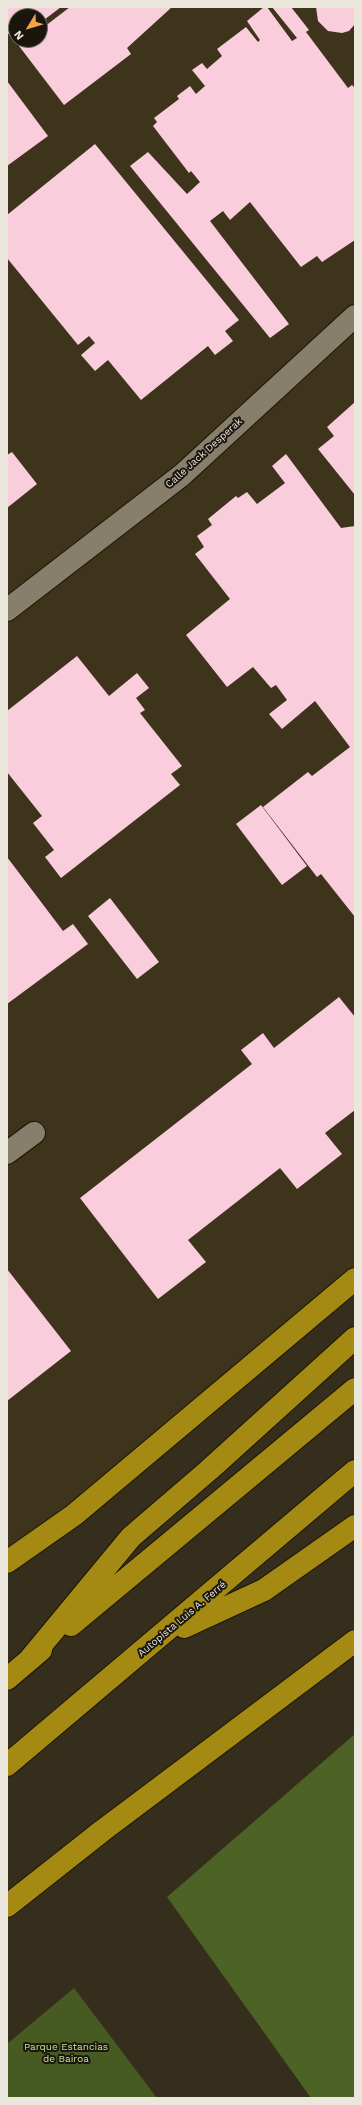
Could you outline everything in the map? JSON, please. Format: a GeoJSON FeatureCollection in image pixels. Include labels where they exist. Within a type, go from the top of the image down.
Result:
{"type":"FeatureCollection","features":[{"type":"Feature","properties":{"kind":"highway"},"geometry":{"type":"LineString","coordinates":[[7,1562],[74,1515],[355,1279]]}},
{"type":"Feature","properties":{"kind":"highway"},"geometry":{"type":"LineString","coordinates":[[30,1660],[131,1537],[209,1470],[355,1338]]}},
{"type":"Feature","properties":{"kind":"highway"},"geometry":{"type":"LineString","coordinates":[[7,1678],[355,1389]]}},
{"type":"Feature","properties":{"kind":"highway","name":"Autopista Luis A. Ferré"},"geometry":{"type":"LineString","coordinates":[[7,1765],[355,1471]]}},
{"type":"Feature","properties":{"kind":"highway"},"geometry":{"type":"LineString","coordinates":[[159,1638],[264,1590],[355,1526]]}},
{"type":"Feature","properties":{"kind":"highway"},"geometry":{"type":"LineString","coordinates":[[7,1906],[108,1827],[355,1641]]}},
{"type":"Feature","properties":{"kind":"street","name":"Calle Jack Desperak"},"geometry":{"type":"LineString","coordinates":[[7,610],[182,475],[355,316]]}},
{"type":"Feature","properties":{"kind":"street"},"geometry":{"type":"LineString","coordinates":[[7,1153],[34,1133]]}},
{"type":"Feature","properties":{"kind":"shaded area"},"geometry":{"type":"Polygon","coordinates":[[[7,7],[355,7],[355,1289],[110,1501],[7,1567],[7,7]]]}},
{"type":"Feature","properties":{"kind":"green space"},"geometry":{"type":"Polygon","coordinates":[[[355,1734],[355,2098],[311,2098],[167,1897],[355,1734]]]}},
{"type":"Feature","properties":{"kind":"green space","name":"Parque Estancias de Bairoa"},"geometry":{"type":"Polygon","coordinates":[[[74,1988],[157,2098],[7,2098],[7,2044],[74,1988]]]}},
{"type":"Feature","properties":{"kind":"building"},"geometry":{"type":"Polygon","coordinates":[[[7,7],[61,7],[48,17],[48,8],[8,8],[8,33],[7,7]]]}},
{"type":"Feature","properties":{"kind":"building"},"geometry":{"type":"Polygon","coordinates":[[[70,7],[172,7],[127,48],[131,54],[64,105],[21,48],[48,48],[48,24],[70,7]]]}},
{"type":"Feature","properties":{"kind":"building"},"geometry":{"type":"Polygon","coordinates":[[[264,7],[267,7],[292,41],[297,38],[272,7],[291,7],[309,30],[306,32],[348,88],[352,85],[355,88],[355,240],[322,262],[317,256],[301,267],[250,202],[230,220],[223,211],[210,221],[289,324],[270,338],[130,166],[148,152],[187,194],[200,182],[191,171],[189,173],[153,126],[157,122],[154,118],[179,99],[177,96],[190,86],[196,94],[205,86],[192,70],[202,63],[207,69],[222,56],[217,49],[246,27],[258,42],[260,40],[247,21],[264,7]]]}},
{"type":"Feature","properties":{"kind":"building"},"geometry":{"type":"Polygon","coordinates":[[[316,7],[355,7],[355,24],[349,31],[342,33],[328,31],[318,21],[316,7]]]}},
{"type":"Feature","properties":{"kind":"building"},"geometry":{"type":"Polygon","coordinates":[[[7,81],[48,136],[7,166],[7,81]]]}},
{"type":"Feature","properties":{"kind":"building"},"geometry":{"type":"Polygon","coordinates":[[[95,144],[239,320],[225,331],[233,341],[215,355],[208,346],[141,400],[108,360],[95,371],[81,355],[95,343],[89,336],[78,345],[7,258],[7,215],[95,144]]]}},
{"type":"Feature","properties":{"kind":"building"},"geometry":{"type":"Polygon","coordinates":[[[355,402],[355,495],[318,449],[334,436],[327,427],[355,402]]]}},
{"type":"Feature","properties":{"kind":"building"},"geometry":{"type":"Polygon","coordinates":[[[12,452],[37,484],[7,508],[7,455],[12,452]]]}},
{"type":"Feature","properties":{"kind":"building"},"geometry":{"type":"Polygon","coordinates":[[[286,454],[341,528],[355,526],[355,917],[321,874],[317,877],[263,807],[308,772],[312,776],[350,747],[315,701],[282,729],[269,714],[287,700],[276,685],[271,688],[253,667],[227,687],[186,635],[230,599],[195,554],[204,547],[197,536],[212,525],[208,519],[236,496],[238,498],[247,492],[257,504],[285,483],[272,466],[286,454]]]}},
{"type":"Feature","properties":{"kind":"building"},"geometry":{"type":"Polygon","coordinates":[[[77,656],[109,696],[137,673],[149,688],[136,698],[145,710],[140,713],[182,766],[171,774],[180,785],[61,878],[45,857],[54,850],[33,823],[42,816],[7,772],[7,711],[77,656]]]}},
{"type":"Feature","properties":{"kind":"building"},"geometry":{"type":"Polygon","coordinates":[[[261,805],[307,866],[282,885],[236,824],[261,805]]]}},
{"type":"Feature","properties":{"kind":"building"},"geometry":{"type":"Polygon","coordinates":[[[7,857],[63,931],[73,924],[88,944],[7,1004],[7,857]]]}},
{"type":"Feature","properties":{"kind":"building"},"geometry":{"type":"Polygon","coordinates":[[[110,898],[159,962],[137,979],[88,916],[110,898]]]}},
{"type":"Feature","properties":{"kind":"building"},"geometry":{"type":"Polygon","coordinates":[[[339,997],[355,1017],[355,1110],[325,1133],[342,1154],[297,1189],[280,1168],[188,1240],[206,1262],[158,1299],[80,1198],[252,1064],[241,1050],[263,1033],[274,1048],[339,997]]]}},
{"type":"Feature","properties":{"kind":"building"},"geometry":{"type":"Polygon","coordinates":[[[7,1269],[71,1351],[7,1401],[7,1269]]]}}]}
